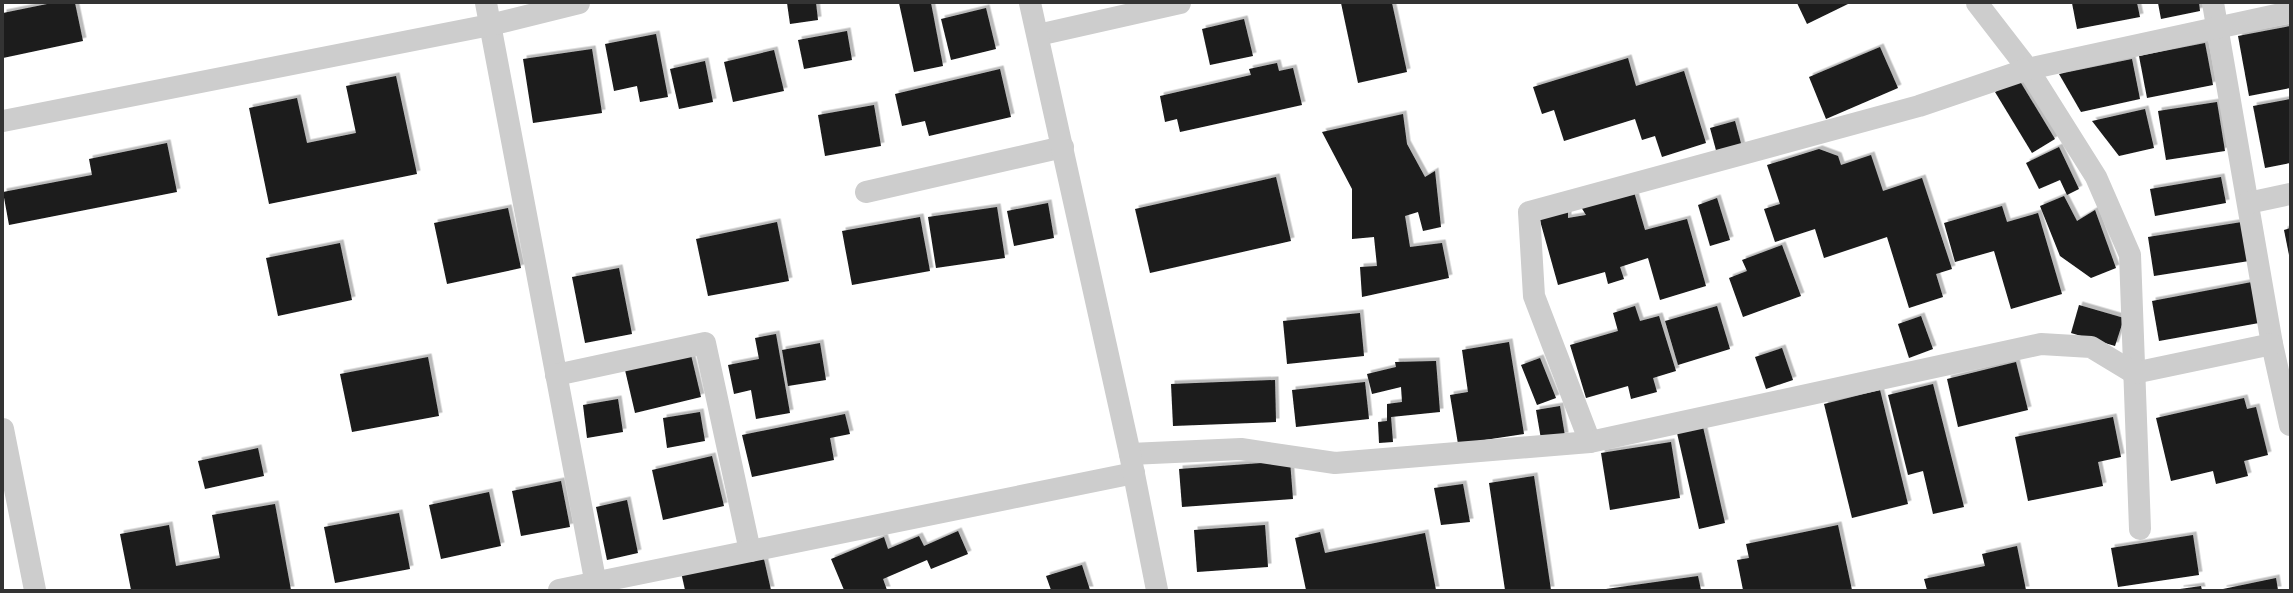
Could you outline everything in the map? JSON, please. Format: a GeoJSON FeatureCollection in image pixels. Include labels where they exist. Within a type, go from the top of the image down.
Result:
{"type":"FeatureCollection","features":[{"type":"Feature","properties":{"kind":"street"},"geometry":{"type":"LineString","coordinates":[[486,3],[596,586]]}},
{"type":"Feature","properties":{"kind":"street"},"geometry":{"type":"LineString","coordinates":[[3,121],[490,25],[579,3]]}},
{"type":"Feature","properties":{"kind":"street"},"geometry":{"type":"LineString","coordinates":[[1030,3],[1132,463],[1157,590]]}},
{"type":"Feature","properties":{"kind":"street"},"geometry":{"type":"LineString","coordinates":[[1038,35],[1180,3]]}},
{"type":"Feature","properties":{"kind":"street"},"geometry":{"type":"LineString","coordinates":[[1977,3],[2028,68],[2096,177],[2130,256],[2140,529]]}},
{"type":"Feature","properties":{"kind":"street"},"geometry":{"type":"LineString","coordinates":[[2213,3],[2272,344],[2290,425]]}},
{"type":"Feature","properties":{"kind":"street"},"geometry":{"type":"LineString","coordinates":[[1590,442],[1534,296],[1529,212],[1919,106],[2028,68],[2290,12]]}},
{"type":"Feature","properties":{"kind":"street"},"geometry":{"type":"LineString","coordinates":[[866,192],[1063,147]]}},
{"type":"Feature","properties":{"kind":"street"},"geometry":{"type":"LineString","coordinates":[[2248,203],[2290,194]]}},
{"type":"Feature","properties":{"kind":"street"},"geometry":{"type":"LineString","coordinates":[[556,375],[705,342],[750,551]]}},
{"type":"Feature","properties":{"kind":"street"},"geometry":{"type":"LineString","coordinates":[[559,590],[596,586],[1132,463],[1240,449],[1335,463],[1590,442],[2041,344],[2091,347],[2134,373],[2272,344]]}},
{"type":"Feature","properties":{"kind":"street"},"geometry":{"type":"LineString","coordinates":[[3,429],[35,590]]}},
{"type":"Feature","properties":{"kind":"building"},"geometry":{"type":"Polygon","coordinates":[[[52,3],[75,3],[83,41],[3,58],[3,13],[52,3]]]}},
{"type":"Feature","properties":{"kind":"building"},"geometry":{"type":"Polygon","coordinates":[[[787,3],[816,3],[818,20],[790,24],[787,3]]]}},
{"type":"Feature","properties":{"kind":"building"},"geometry":{"type":"Polygon","coordinates":[[[899,3],[931,3],[943,66],[914,72],[899,3]]]}},
{"type":"Feature","properties":{"kind":"building"},"geometry":{"type":"Polygon","coordinates":[[[1341,3],[1392,3],[1407,72],[1358,83],[1341,3]]]}},
{"type":"Feature","properties":{"kind":"building"},"geometry":{"type":"Polygon","coordinates":[[[1797,3],[1850,3],[1807,24],[1797,3]]]}},
{"type":"Feature","properties":{"kind":"building"},"geometry":{"type":"Polygon","coordinates":[[[2072,3],[2137,3],[2140,17],[2077,29],[2072,3]]]}},
{"type":"Feature","properties":{"kind":"building"},"geometry":{"type":"Polygon","coordinates":[[[2158,3],[2199,3],[2200,11],[2161,19],[2158,3]]]}},
{"type":"Feature","properties":{"kind":"building"},"geometry":{"type":"Polygon","coordinates":[[[986,8],[996,49],[951,60],[941,19],[986,8]]]}},
{"type":"Feature","properties":{"kind":"building"},"geometry":{"type":"Polygon","coordinates":[[[1244,19],[1253,56],[1210,65],[1202,29],[1244,19]]]}},
{"type":"Feature","properties":{"kind":"building"},"geometry":{"type":"Polygon","coordinates":[[[2290,26],[2290,88],[2249,96],[2238,36],[2290,26]]]}},
{"type":"Feature","properties":{"kind":"building"},"geometry":{"type":"Polygon","coordinates":[[[847,31],[852,60],[804,69],[798,40],[847,31]]]}},
{"type":"Feature","properties":{"kind":"building"},"geometry":{"type":"Polygon","coordinates":[[[656,34],[668,97],[640,102],[637,86],[614,91],[605,44],[656,34]]]}},
{"type":"Feature","properties":{"kind":"building"},"geometry":{"type":"Polygon","coordinates":[[[2205,43],[2213,85],[2147,98],[2139,56],[2205,43]]]}},
{"type":"Feature","properties":{"kind":"building"},"geometry":{"type":"Polygon","coordinates":[[[1880,47],[1898,88],[1826,119],[1809,77],[1880,47]]]}},
{"type":"Feature","properties":{"kind":"building"},"geometry":{"type":"Polygon","coordinates":[[[592,49],[602,113],[533,123],[523,59],[592,49]]]}},
{"type":"Feature","properties":{"kind":"building"},"geometry":{"type":"Polygon","coordinates":[[[774,50],[784,91],[733,102],[724,62],[774,50]]]}},
{"type":"Feature","properties":{"kind":"building"},"geometry":{"type":"Polygon","coordinates":[[[1628,58],[1636,86],[1684,71],[1706,143],[1662,157],[1655,136],[1642,140],[1635,119],[1564,141],[1554,110],[1542,114],[1533,87],[1628,58]]]}},
{"type":"Feature","properties":{"kind":"building"},"geometry":{"type":"Polygon","coordinates":[[[2132,59],[2140,99],[2081,112],[2059,74],[2132,59]]]}},
{"type":"Feature","properties":{"kind":"building"},"geometry":{"type":"Polygon","coordinates":[[[705,61],[713,102],[679,109],[670,69],[705,61]]]}},
{"type":"Feature","properties":{"kind":"building"},"geometry":{"type":"Polygon","coordinates":[[[1277,63],[1279,71],[1293,68],[1302,105],[1180,132],[1177,119],[1165,122],[1160,96],[1251,75],[1249,69],[1277,63]]]}},
{"type":"Feature","properties":{"kind":"building"},"geometry":{"type":"Polygon","coordinates":[[[1000,69],[1011,117],[929,136],[925,121],[902,126],[895,94],[1000,69]]]}},
{"type":"Feature","properties":{"kind":"building"},"geometry":{"type":"Polygon","coordinates":[[[396,76],[417,174],[269,204],[249,108],[297,98],[307,143],[356,133],[346,86],[396,76]]]}},
{"type":"Feature","properties":{"kind":"building"},"geometry":{"type":"Polygon","coordinates":[[[2018,78],[2055,139],[2032,153],[1995,92],[2018,78]]]}},
{"type":"Feature","properties":{"kind":"building"},"geometry":{"type":"Polygon","coordinates":[[[2290,99],[2290,163],[2265,168],[2253,106],[2290,99]]]}},
{"type":"Feature","properties":{"kind":"building"},"geometry":{"type":"Polygon","coordinates":[[[2217,102],[2225,151],[2166,160],[2158,111],[2217,102]]]}},
{"type":"Feature","properties":{"kind":"building"},"geometry":{"type":"Polygon","coordinates":[[[874,105],[881,146],[825,156],[818,115],[874,105]]]}},
{"type":"Feature","properties":{"kind":"building"},"geometry":{"type":"Polygon","coordinates":[[[2145,109],[2154,148],[2119,156],[2092,121],[2145,109]]]}},
{"type":"Feature","properties":{"kind":"building"},"geometry":{"type":"Polygon","coordinates":[[[1403,114],[1407,144],[1425,177],[1435,171],[1441,227],[1423,231],[1418,212],[1405,216],[1410,247],[1442,243],[1449,278],[1362,297],[1360,267],[1377,266],[1374,237],[1352,239],[1352,189],[1322,132],[1403,114]]]}},
{"type":"Feature","properties":{"kind":"building"},"geometry":{"type":"Polygon","coordinates":[[[1735,121],[1742,147],[1717,154],[1710,128],[1735,121]]]}},
{"type":"Feature","properties":{"kind":"building"},"geometry":{"type":"Polygon","coordinates":[[[167,143],[177,192],[9,225],[3,192],[92,175],[89,159],[167,143]]]}},
{"type":"Feature","properties":{"kind":"building"},"geometry":{"type":"Polygon","coordinates":[[[2059,147],[2079,189],[2067,195],[2060,180],[2039,189],[2026,163],[2059,147]]]}},
{"type":"Feature","properties":{"kind":"building"},"geometry":{"type":"Polygon","coordinates":[[[1819,149],[1838,156],[1841,165],[1871,155],[1883,191],[1922,178],[1952,269],[1936,274],[1943,297],[1909,308],[1887,237],[1824,258],[1815,229],[1775,242],[1764,209],[1780,204],[1767,165],[1819,149]]]}},
{"type":"Feature","properties":{"kind":"building"},"geometry":{"type":"Polygon","coordinates":[[[1276,177],[1291,241],[1150,273],[1135,209],[1276,177]]]}},
{"type":"Feature","properties":{"kind":"building"},"geometry":{"type":"Polygon","coordinates":[[[2221,177],[2226,203],[2155,216],[2150,189],[2221,177]]]}},
{"type":"Feature","properties":{"kind":"building"},"geometry":{"type":"Polygon","coordinates":[[[1634,192],[1645,230],[1687,219],[1706,286],[1660,300],[1648,258],[1620,267],[1624,279],[1608,284],[1605,272],[1558,285],[1539,217],[1568,209],[1568,218],[1586,215],[1581,207],[1634,192]]]}},
{"type":"Feature","properties":{"kind":"building"},"geometry":{"type":"Polygon","coordinates":[[[2064,196],[2077,221],[2095,210],[2116,268],[2091,278],[2060,256],[2040,206],[2064,196]]]}},
{"type":"Feature","properties":{"kind":"building"},"geometry":{"type":"Polygon","coordinates":[[[1717,198],[1730,240],[1710,246],[1698,205],[1717,198]]]}},
{"type":"Feature","properties":{"kind":"building"},"geometry":{"type":"Polygon","coordinates":[[[1048,203],[1054,238],[1014,246],[1007,211],[1048,203]]]}},
{"type":"Feature","properties":{"kind":"building"},"geometry":{"type":"Polygon","coordinates":[[[2002,206],[2007,222],[2038,213],[2062,294],[2011,309],[1994,251],[1955,262],[1944,223],[2002,206]]]}},
{"type":"Feature","properties":{"kind":"building"},"geometry":{"type":"Polygon","coordinates":[[[997,207],[1005,258],[936,268],[928,217],[997,207]]]}},
{"type":"Feature","properties":{"kind":"building"},"geometry":{"type":"Polygon","coordinates":[[[508,208],[521,268],[447,284],[434,223],[508,208]]]}},
{"type":"Feature","properties":{"kind":"building"},"geometry":{"type":"Polygon","coordinates":[[[920,217],[930,271],[852,285],[842,231],[920,217]]]}},
{"type":"Feature","properties":{"kind":"building"},"geometry":{"type":"Polygon","coordinates":[[[777,222],[789,281],[708,296],[696,239],[777,222]]]}},
{"type":"Feature","properties":{"kind":"building"},"geometry":{"type":"Polygon","coordinates":[[[2242,222],[2249,261],[2154,276],[2148,237],[2242,222]]]}},
{"type":"Feature","properties":{"kind":"building"},"geometry":{"type":"Polygon","coordinates":[[[2290,228],[2290,255],[2289,255],[2284,230],[2290,228]]]}},
{"type":"Feature","properties":{"kind":"building"},"geometry":{"type":"Polygon","coordinates":[[[340,243],[352,300],[278,316],[266,258],[340,243]]]}},
{"type":"Feature","properties":{"kind":"building"},"geometry":{"type":"Polygon","coordinates":[[[1782,245],[1801,296],[1743,317],[1729,278],[1747,271],[1742,260],[1782,245]]]}},
{"type":"Feature","properties":{"kind":"building"},"geometry":{"type":"Polygon","coordinates":[[[619,268],[632,334],[585,343],[572,277],[619,268]]]}},
{"type":"Feature","properties":{"kind":"building"},"geometry":{"type":"Polygon","coordinates":[[[2252,282],[2259,323],[2159,341],[2152,301],[2252,282]]]}},
{"type":"Feature","properties":{"kind":"building"},"geometry":{"type":"Polygon","coordinates":[[[2079,305],[2124,318],[2115,346],[2071,333],[2079,305]]]}},
{"type":"Feature","properties":{"kind":"building"},"geometry":{"type":"Polygon","coordinates":[[[1635,306],[1640,321],[1659,316],[1676,371],[1653,378],[1657,392],[1631,399],[1628,386],[1586,398],[1570,345],[1618,331],[1613,313],[1635,306]]]}},
{"type":"Feature","properties":{"kind":"building"},"geometry":{"type":"Polygon","coordinates":[[[1717,306],[1730,349],[1678,365],[1665,321],[1717,306]]]}},
{"type":"Feature","properties":{"kind":"building"},"geometry":{"type":"Polygon","coordinates":[[[1360,313],[1364,356],[1287,364],[1283,321],[1360,313]]]}},
{"type":"Feature","properties":{"kind":"building"},"geometry":{"type":"Polygon","coordinates":[[[1921,316],[1933,349],[1909,358],[1898,324],[1921,316]]]}},
{"type":"Feature","properties":{"kind":"building"},"geometry":{"type":"Polygon","coordinates":[[[776,334],[790,413],[756,419],[751,390],[734,394],[728,365],[759,359],[755,338],[776,334]]]}},
{"type":"Feature","properties":{"kind":"building"},"geometry":{"type":"Polygon","coordinates":[[[1509,342],[1524,434],[1458,444],[1450,395],[1468,392],[1462,350],[1509,342]]]}},
{"type":"Feature","properties":{"kind":"building"},"geometry":{"type":"Polygon","coordinates":[[[820,343],[826,380],[788,386],[782,350],[820,343]]]}},
{"type":"Feature","properties":{"kind":"building"},"geometry":{"type":"Polygon","coordinates":[[[1782,348],[1793,380],[1766,389],[1755,357],[1782,348]]]}},
{"type":"Feature","properties":{"kind":"building"},"geometry":{"type":"Polygon","coordinates":[[[691,355],[701,397],[635,413],[625,370],[691,355]]]}},
{"type":"Feature","properties":{"kind":"building"},"geometry":{"type":"Polygon","coordinates":[[[428,357],[439,416],[352,432],[340,374],[428,357]]]}},
{"type":"Feature","properties":{"kind":"building"},"geometry":{"type":"Polygon","coordinates":[[[1540,358],[1556,398],[1537,405],[1521,365],[1540,358]]]}},
{"type":"Feature","properties":{"kind":"building"},"geometry":{"type":"Polygon","coordinates":[[[1436,361],[1440,412],[1391,417],[1393,442],[1379,443],[1378,422],[1387,421],[1387,404],[1402,402],[1401,387],[1372,394],[1367,374],[1396,367],[1395,362],[1436,361]]]}},
{"type":"Feature","properties":{"kind":"building"},"geometry":{"type":"Polygon","coordinates":[[[2016,362],[2028,410],[1958,427],[1947,379],[2016,362]]]}},
{"type":"Feature","properties":{"kind":"building"},"geometry":{"type":"Polygon","coordinates":[[[1275,380],[1276,422],[1173,426],[1171,384],[1275,380]]]}},
{"type":"Feature","properties":{"kind":"building"},"geometry":{"type":"Polygon","coordinates":[[[1365,382],[1369,419],[1296,427],[1292,390],[1365,382]]]}},
{"type":"Feature","properties":{"kind":"building"},"geometry":{"type":"Polygon","coordinates":[[[1933,384],[1964,507],[1933,514],[1923,471],[1908,475],[1888,395],[1933,384]]]}},
{"type":"Feature","properties":{"kind":"building"},"geometry":{"type":"Polygon","coordinates":[[[1880,390],[1908,504],[1852,518],[1824,404],[1880,390]]]}},
{"type":"Feature","properties":{"kind":"building"},"geometry":{"type":"Polygon","coordinates":[[[2244,398],[2247,409],[2256,407],[2268,455],[2244,461],[2248,476],[2216,484],[2213,471],[2171,481],[2156,418],[2244,398]]]}},
{"type":"Feature","properties":{"kind":"building"},"geometry":{"type":"Polygon","coordinates":[[[618,399],[623,432],[587,438],[583,405],[618,399]]]}},
{"type":"Feature","properties":{"kind":"building"},"geometry":{"type":"Polygon","coordinates":[[[1560,406],[1565,436],[1541,439],[1536,410],[1560,406]]]}},
{"type":"Feature","properties":{"kind":"building"},"geometry":{"type":"Polygon","coordinates":[[[700,412],[705,441],[667,448],[663,418],[700,412]]]}},
{"type":"Feature","properties":{"kind":"building"},"geometry":{"type":"Polygon","coordinates":[[[845,414],[850,434],[830,438],[834,460],[752,477],[742,435],[845,414]]]}},
{"type":"Feature","properties":{"kind":"building"},"geometry":{"type":"Polygon","coordinates":[[[2113,417],[2121,457],[2098,462],[2103,486],[2028,501],[2015,437],[2113,417]]]}},
{"type":"Feature","properties":{"kind":"building"},"geometry":{"type":"Polygon","coordinates":[[[1703,427],[1725,523],[1699,529],[1677,433],[1703,427]]]}},
{"type":"Feature","properties":{"kind":"building"},"geometry":{"type":"Polygon","coordinates":[[[1671,442],[1680,498],[1610,510],[1601,453],[1671,442]]]}},
{"type":"Feature","properties":{"kind":"building"},"geometry":{"type":"Polygon","coordinates":[[[258,448],[264,476],[205,489],[198,461],[258,448]]]}},
{"type":"Feature","properties":{"kind":"building"},"geometry":{"type":"Polygon","coordinates":[[[712,456],[724,506],[663,520],[652,470],[712,456]]]}},
{"type":"Feature","properties":{"kind":"building"},"geometry":{"type":"Polygon","coordinates":[[[1290,461],[1293,499],[1182,507],[1179,469],[1290,461]]]}},
{"type":"Feature","properties":{"kind":"building"},"geometry":{"type":"Polygon","coordinates":[[[1534,476],[1551,590],[1505,590],[1489,483],[1534,476]]]}},
{"type":"Feature","properties":{"kind":"building"},"geometry":{"type":"Polygon","coordinates":[[[561,481],[570,527],[521,536],[512,491],[561,481]]]}},
{"type":"Feature","properties":{"kind":"building"},"geometry":{"type":"Polygon","coordinates":[[[1463,484],[1470,522],[1441,525],[1434,488],[1463,484]]]}},
{"type":"Feature","properties":{"kind":"building"},"geometry":{"type":"Polygon","coordinates":[[[489,492],[501,546],[441,559],[429,505],[489,492]]]}},
{"type":"Feature","properties":{"kind":"building"},"geometry":{"type":"Polygon","coordinates":[[[627,500],[638,553],[607,560],[596,507],[627,500]]]}},
{"type":"Feature","properties":{"kind":"building"},"geometry":{"type":"Polygon","coordinates":[[[275,504],[291,590],[131,590],[120,534],[169,525],[176,566],[220,558],[212,515],[275,504]]]}},
{"type":"Feature","properties":{"kind":"building"},"geometry":{"type":"Polygon","coordinates":[[[399,513],[410,569],[335,583],[324,527],[399,513]]]}},
{"type":"Feature","properties":{"kind":"building"},"geometry":{"type":"Polygon","coordinates":[[[1265,525],[1268,567],[1197,572],[1194,530],[1265,525]]]}},
{"type":"Feature","properties":{"kind":"building"},"geometry":{"type":"Polygon","coordinates":[[[1838,525],[1852,590],[1743,590],[1737,560],[1749,558],[1746,544],[1838,525]]]}},
{"type":"Feature","properties":{"kind":"building"},"geometry":{"type":"Polygon","coordinates":[[[958,531],[968,554],[931,569],[927,560],[883,579],[887,590],[844,590],[831,559],[884,537],[888,549],[919,536],[924,546],[958,531]]]}},
{"type":"Feature","properties":{"kind":"building"},"geometry":{"type":"Polygon","coordinates":[[[1320,532],[1325,553],[1425,533],[1436,590],[1306,590],[1295,538],[1320,532]]]}},
{"type":"Feature","properties":{"kind":"building"},"geometry":{"type":"Polygon","coordinates":[[[2193,535],[2199,575],[2118,587],[2111,548],[2193,535]]]}},
{"type":"Feature","properties":{"kind":"building"},"geometry":{"type":"Polygon","coordinates":[[[2017,546],[2026,590],[1927,590],[1924,579],[1985,566],[1982,554],[2017,546]]]}},
{"type":"Feature","properties":{"kind":"building"},"geometry":{"type":"Polygon","coordinates":[[[763,555],[771,590],[685,590],[681,572],[763,555]]]}},
{"type":"Feature","properties":{"kind":"building"},"geometry":{"type":"Polygon","coordinates":[[[1082,565],[1090,590],[1051,590],[1046,576],[1082,565]]]}},
{"type":"Feature","properties":{"kind":"building"},"geometry":{"type":"Polygon","coordinates":[[[1698,576],[1701,590],[1606,590],[1606,589],[1698,576]]]}},
{"type":"Feature","properties":{"kind":"building"},"geometry":{"type":"Polygon","coordinates":[[[2276,578],[2278,590],[2223,590],[2223,589],[2276,578]]]}},
{"type":"Feature","properties":{"kind":"building"},"geometry":{"type":"Polygon","coordinates":[[[2201,586],[2202,590],[2180,590],[2180,589],[2201,586]]]}}]}
